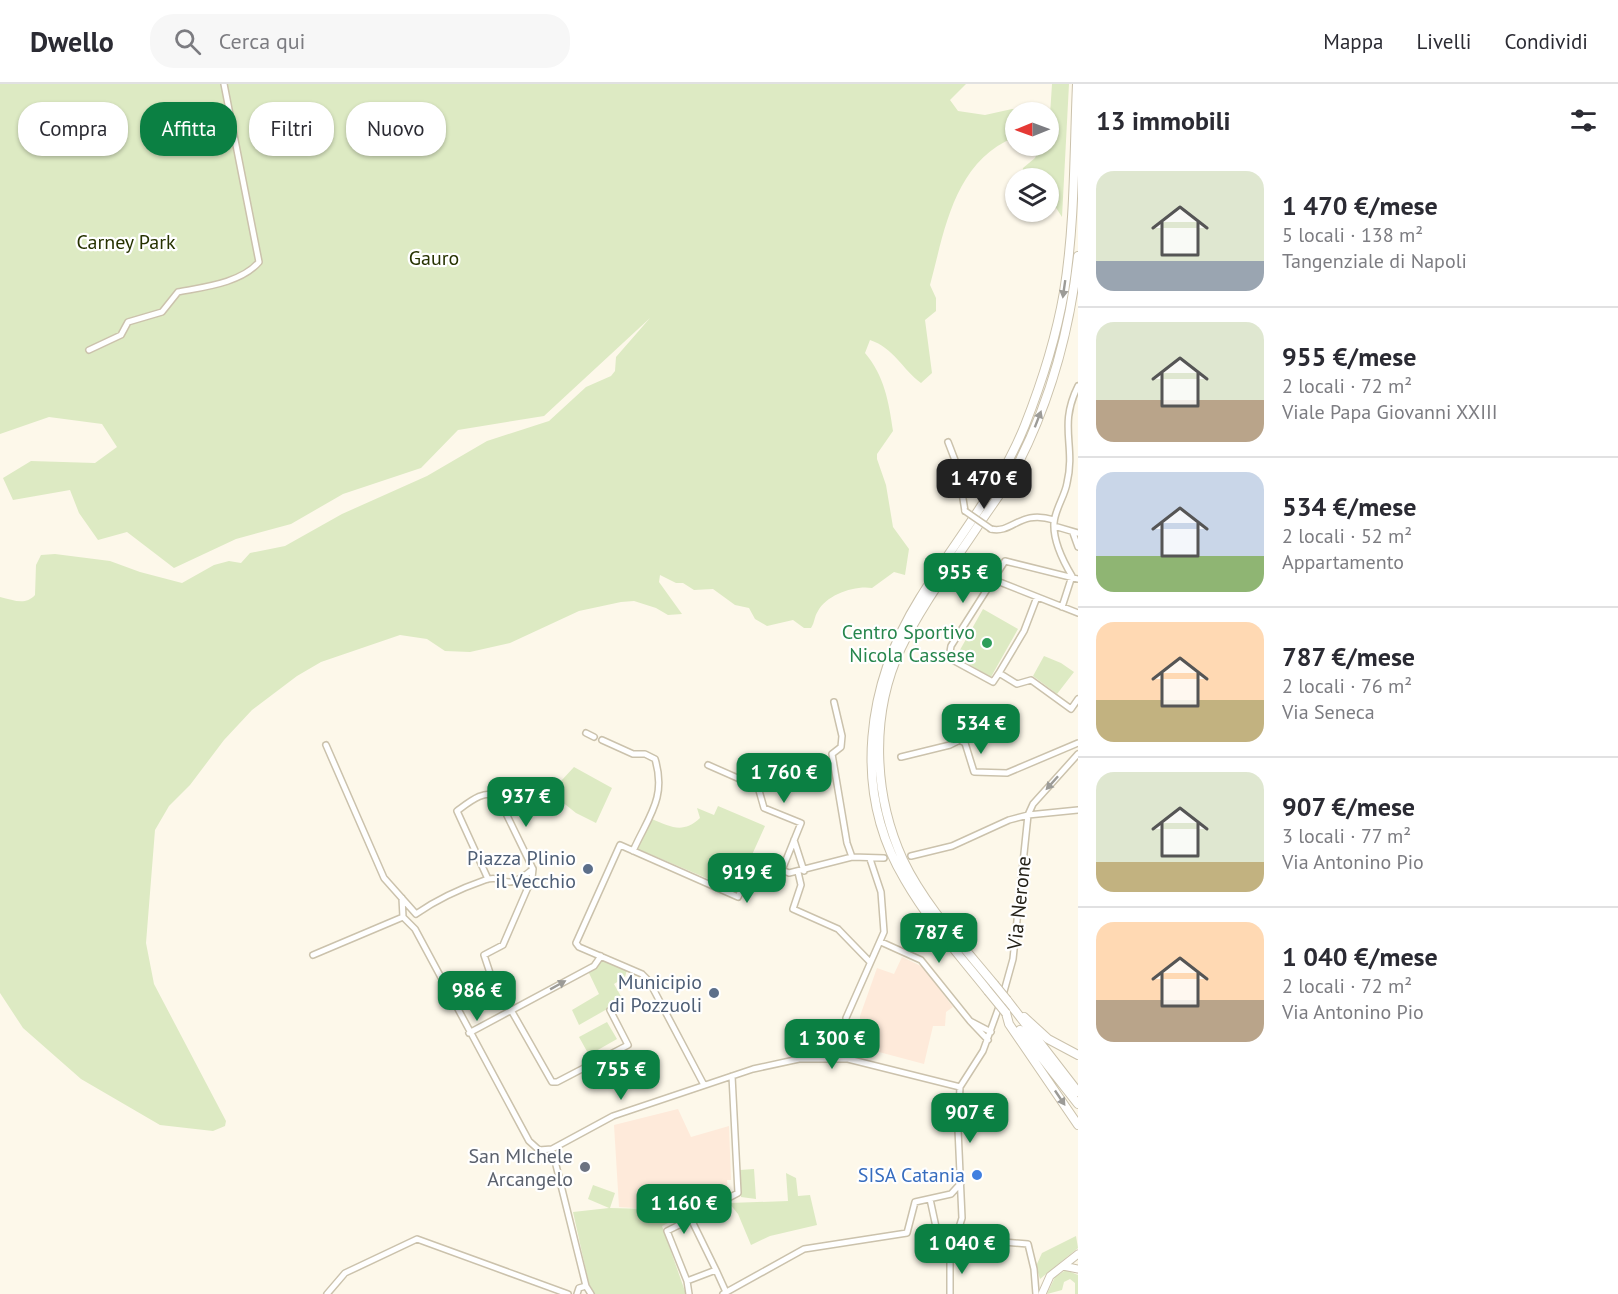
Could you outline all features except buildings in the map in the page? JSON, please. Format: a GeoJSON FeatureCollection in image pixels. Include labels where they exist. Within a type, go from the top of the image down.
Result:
{"type":"FeatureCollection","features":[{"type":"Feature","properties":{"kind":"highway"},"geometry":{"type":"LineString","coordinates":[[1077,84],[1070,242],[1064,289],[1041,384],[1010,461],[920,597],[894,643],[880,681],[873,722],[871,759],[876,801],[891,852],[916,899],[991,988],[1048,1039],[1078,1054]]}},
{"type":"Feature","properties":{"kind":"highway"},"geometry":{"type":"LineString","coordinates":[[1078,256],[1067,330],[1034,430],[1001,496],[983,518],[911,629],[894,668],[881,721],[879,761],[882,791],[899,849],[910,872],[1006,1013],[1078,1104]]}},
{"type":"Feature","properties":{"kind":"highway"},"geometry":{"type":"LineString","coordinates":[[1007,1000],[1078,1092]]}},
{"type":"Feature","properties":{"kind":"highway"},"geometry":{"type":"LineString","coordinates":[[1006,1013],[1009,1024],[1078,1125]]}},
{"type":"Feature","properties":{"kind":"main road"},"geometry":{"type":"LineString","coordinates":[[1042,1294],[1047,1279],[1078,1254]]}},
{"type":"Feature","properties":{"kind":"main road"},"geometry":{"type":"LineString","coordinates":[[1062,1266],[1078,1269]]}},
{"type":"Feature","properties":{"kind":"street"},"geometry":{"type":"LineString","coordinates":[[89,350],[121,335],[129,322],[162,312],[178,292],[215,284],[252,270],[260,262],[224,84]]}},
{"type":"Feature","properties":{"kind":"street"},"geometry":{"type":"LineString","coordinates":[[1062,607],[1072,576],[1063,560],[1054,523],[1067,483],[1069,466],[1067,417],[1078,386]]}},
{"type":"Feature","properties":{"kind":"street"},"geometry":{"type":"LineString","coordinates":[[948,442],[958,468],[965,512],[998,531],[1028,517],[1038,515],[1076,533],[1078,547]]}},
{"type":"Feature","properties":{"kind":"street"},"geometry":{"type":"LineString","coordinates":[[1037,597],[1024,631],[993,682],[949,658],[951,646],[1005,561],[1078,579]]}},
{"type":"Feature","properties":{"kind":"street"},"geometry":{"type":"LineString","coordinates":[[992,579],[1078,613]]}},
{"type":"Feature","properties":{"kind":"street"},"geometry":{"type":"LineString","coordinates":[[999,673],[1017,684],[1031,680],[1071,709],[1078,699]]}},
{"type":"Feature","properties":{"kind":"street"},"geometry":{"type":"LineString","coordinates":[[834,702],[842,736],[841,747],[832,754],[847,843],[852,857]]}},
{"type":"Feature","properties":{"kind":"street"},"geometry":{"type":"LineString","coordinates":[[586,734],[594,737]]}},
{"type":"Feature","properties":{"kind":"street"},"geometry":{"type":"LineString","coordinates":[[602,740],[633,754],[645,754],[655,759],[657,765],[658,802],[633,851]]}},
{"type":"Feature","properties":{"kind":"street"},"geometry":{"type":"LineString","coordinates":[[901,758],[950,745],[960,740],[965,743],[974,772],[1007,773],[1078,743]]}},
{"type":"Feature","properties":{"kind":"street"},"geometry":{"type":"LineString","coordinates":[[326,746],[384,878],[416,914],[415,929]]}},
{"type":"Feature","properties":{"kind":"street"},"geometry":{"type":"LineString","coordinates":[[1028,815],[1033,804],[1078,754]]}},
{"type":"Feature","properties":{"kind":"street"},"geometry":{"type":"LineString","coordinates":[[708,765],[758,787],[764,808],[801,823],[782,870]]}},
{"type":"Feature","properties":{"kind":"street"},"geometry":{"type":"LineString","coordinates":[[488,879],[457,811],[475,798],[489,794],[498,797],[532,869],[532,878],[503,945],[484,955],[492,979]]}},
{"type":"Feature","properties":{"kind":"street"},"geometry":{"type":"LineString","coordinates":[[911,856],[952,846],[1009,820],[1028,815],[1078,810]]}},
{"type":"Feature","properties":{"kind":"street","name":"Via Nerone"},"geometry":{"type":"LineString","coordinates":[[960,1086],[988,1040],[1013,959],[1028,815]]}},
{"type":"Feature","properties":{"kind":"street"},"geometry":{"type":"LineString","coordinates":[[794,840],[801,871],[801,885],[793,909],[838,929],[865,960],[870,962]]}},
{"type":"Feature","properties":{"kind":"street"},"geometry":{"type":"LineString","coordinates":[[704,1085],[649,981],[642,974],[579,947],[576,939],[620,845],[738,897],[755,859],[782,870],[801,871],[852,857],[884,858]]}},
{"type":"Feature","properties":{"kind":"street"},"geometry":{"type":"LineString","coordinates":[[848,1059],[846,1018],[884,932],[884,911],[878,879],[870,859]]}},
{"type":"Feature","properties":{"kind":"street"},"geometry":{"type":"LineString","coordinates":[[416,914],[428,906],[488,879],[507,883],[518,882],[532,869]]}},
{"type":"Feature","properties":{"kind":"street"},"geometry":{"type":"LineString","coordinates":[[402,898],[403,917],[415,929],[529,1141],[539,1150],[552,1149],[614,1116],[732,1076],[799,1059],[848,1059],[960,1086],[958,1129],[961,1182],[964,1194],[961,1227],[950,1256],[950,1294]]}},
{"type":"Feature","properties":{"kind":"street"},"geometry":{"type":"LineString","coordinates":[[313,955],[403,917]]}},
{"type":"Feature","properties":{"kind":"street"},"geometry":{"type":"LineString","coordinates":[[881,942],[921,960],[988,1040]]}},
{"type":"Feature","properties":{"kind":"street"},"geometry":{"type":"LineString","coordinates":[[470,1033],[594,966],[602,956]]}},
{"type":"Feature","properties":{"kind":"street"},"geometry":{"type":"LineString","coordinates":[[512,1010],[552,1082],[628,1045],[610,1010]]}},
{"type":"Feature","properties":{"kind":"street"},"geometry":{"type":"LineString","coordinates":[[970,1021],[991,1032]]}},
{"type":"Feature","properties":{"kind":"street"},"geometry":{"type":"LineString","coordinates":[[696,1215],[738,1193],[732,1076]]}},
{"type":"Feature","properties":{"kind":"street"},"geometry":{"type":"LineString","coordinates":[[552,1149],[586,1286],[591,1294]]}},
{"type":"Feature","properties":{"kind":"street"},"geometry":{"type":"LineString","coordinates":[[951,1194],[958,1189],[961,1182]]}},
{"type":"Feature","properties":{"kind":"street"},"geometry":{"type":"LineString","coordinates":[[689,1294],[687,1281],[667,1231],[691,1219],[716,1270],[724,1293],[804,1249],[907,1233],[915,1202],[951,1194],[958,1195],[962,1202]]}},
{"type":"Feature","properties":{"kind":"street"},"geometry":{"type":"LineString","coordinates":[[930,1199],[937,1231],[950,1256]]}},
{"type":"Feature","properties":{"kind":"street"},"geometry":{"type":"LineString","coordinates":[[937,1231],[952,1233],[961,1227]]}},
{"type":"Feature","properties":{"kind":"street"},"geometry":{"type":"LineString","coordinates":[[937,1231],[958,1238],[1028,1244],[1034,1269],[1036,1294]]}},
{"type":"Feature","properties":{"kind":"street"},"geometry":{"type":"LineString","coordinates":[[327,1294],[345,1273],[417,1239],[568,1294]]}},
{"type":"Feature","properties":{"kind":"street"},"geometry":{"type":"LineString","coordinates":[[687,1281],[716,1270]]}},
{"type":"Feature","properties":{"kind":"street"},"geometry":{"type":"LineString","coordinates":[[577,1294],[579,1288],[586,1286]]}},
{"type":"Feature","properties":{"kind":"shaded area"},"geometry":{"type":"Polygon","coordinates":[[[902,957],[923,967],[953,1007],[946,1012],[945,1026],[933,1026],[924,1064],[864,1048],[860,1043],[860,1016],[877,968],[894,974],[902,957]]]}},
{"type":"Feature","properties":{"kind":"shaded area"},"geometry":{"type":"Polygon","coordinates":[[[678,1109],[691,1137],[729,1126],[731,1180],[727,1180],[728,1192],[697,1208],[658,1218],[649,1209],[619,1207],[614,1125],[678,1109]]]}},
{"type":"Feature","properties":{"kind":"green space"},"geometry":{"type":"Polygon","coordinates":[[[0,84],[966,84],[950,100],[958,111],[985,115],[1005,111],[1005,142],[994,148],[978,163],[965,180],[947,220],[930,285],[936,298],[936,311],[925,320],[932,373],[921,383],[892,353],[870,340],[865,353],[877,370],[890,410],[893,431],[877,454],[877,459],[886,485],[893,527],[909,549],[905,575],[894,572],[872,588],[858,588],[834,596],[822,605],[811,628],[804,628],[793,620],[767,626],[755,619],[749,608],[735,605],[713,589],[694,590],[683,583],[676,583],[660,575],[659,582],[682,614],[668,615],[656,608],[634,601],[621,602],[579,611],[510,643],[470,652],[445,651],[427,639],[400,635],[321,662],[297,676],[252,710],[224,740],[190,785],[169,806],[155,830],[146,943],[154,984],[226,1121],[225,1126],[213,1131],[160,1125],[81,1079],[23,1028],[0,993],[0,597],[23,601],[35,595],[36,565],[41,555],[55,554],[110,561],[182,583],[214,565],[229,561],[241,563],[250,553],[285,546],[342,514],[427,476],[487,441],[549,421],[586,387],[611,376],[615,371],[616,357],[650,318],[544,416],[458,430],[421,468],[343,494],[291,524],[236,539],[174,568],[127,532],[98,540],[79,513],[70,490],[13,500],[3,478],[31,461],[95,463],[117,447],[102,424],[49,417],[0,434],[0,84]]]}},
{"type":"Feature","properties":{"kind":"green space"},"geometry":{"type":"Polygon","coordinates":[[[1052,84],[1069,84],[1062,217],[1059,212],[1059,168],[1023,168],[1036,156],[1059,156],[1059,102],[1051,102],[1052,84]]]}},
{"type":"Feature","properties":{"kind":"green space","name":"Centro Sportivo Nicola Cassese"},"geometry":{"type":"Polygon","coordinates":[[[983,609],[1018,629],[991,677],[956,657],[983,609]]]}},
{"type":"Feature","properties":{"kind":"green space"},"geometry":{"type":"Polygon","coordinates":[[[1044,656],[1061,663],[1074,672],[1057,694],[1033,676],[1044,656]]]}},
{"type":"Feature","properties":{"kind":"green space"},"geometry":{"type":"Polygon","coordinates":[[[574,767],[612,788],[596,823],[576,813],[561,801],[557,803],[547,787],[561,781],[574,767]]]}},
{"type":"Feature","properties":{"kind":"green space"},"geometry":{"type":"Polygon","coordinates":[[[718,806],[765,826],[737,888],[732,889],[638,849],[652,819],[677,828],[688,826],[700,818],[697,808],[714,815],[718,806]]]}},
{"type":"Feature","properties":{"kind":"green space"},"geometry":{"type":"Polygon","coordinates":[[[601,959],[627,970],[625,977],[614,984],[623,1000],[579,1025],[572,1010],[599,994],[588,971],[601,959]]]}},
{"type":"Feature","properties":{"kind":"green space"},"geometry":{"type":"Polygon","coordinates":[[[607,1022],[617,1039],[589,1055],[579,1037],[607,1022]]]}},
{"type":"Feature","properties":{"kind":"green space"},"geometry":{"type":"Polygon","coordinates":[[[754,1169],[756,1199],[741,1197],[740,1170],[754,1169]]]}},
{"type":"Feature","properties":{"kind":"green space"},"geometry":{"type":"Polygon","coordinates":[[[786,1173],[796,1178],[798,1196],[810,1195],[817,1225],[770,1236],[751,1245],[738,1214],[729,1203],[788,1201],[786,1173]]]}},
{"type":"Feature","properties":{"kind":"green space"},"geometry":{"type":"Polygon","coordinates":[[[593,1185],[615,1193],[610,1208],[649,1209],[658,1218],[679,1214],[680,1217],[662,1226],[686,1294],[595,1294],[589,1284],[573,1212],[609,1208],[588,1199],[593,1185]]]}},
{"type":"Feature","properties":{"kind":"green space"},"geometry":{"type":"Polygon","coordinates":[[[1076,1236],[1078,1248],[1040,1279],[1036,1266],[1042,1253],[1076,1236]]]}},
{"type":"Feature","properties":{"kind":"green space"},"geometry":{"type":"Polygon","coordinates":[[[1066,1270],[1078,1275],[1078,1294],[1075,1294],[1075,1283],[1070,1279],[1064,1282],[1062,1290],[1047,1294],[1055,1277],[1066,1270]]]}},
{"type":"Feature","properties":{"kind":"place","name":"Centro Sportivo Nicola Cassese"},"geometry":{"type":"Point","coordinates":[987,643]}},
{"type":"Feature","properties":{"kind":"place","name":"Piazza Plinio il Vecchio"},"geometry":{"type":"Point","coordinates":[588,869]}},
{"type":"Feature","properties":{"kind":"place","name":"Municipio di Pozzuoli"},"geometry":{"type":"Point","coordinates":[714,993]}},
{"type":"Feature","properties":{"kind":"place","name":"San MIchele Arcangelo"},"geometry":{"type":"Point","coordinates":[585,1167]}},
{"type":"Feature","properties":{"kind":"place","name":"SISA Catania"},"geometry":{"type":"Point","coordinates":[977,1175]}},
{"type":"Feature","properties":{"kind":"park label","name":"Carney Park"},"geometry":{"type":"Point","coordinates":[126,242]}},
{"type":"Feature","properties":{"kind":"park label","name":"Gauro"},"geometry":{"type":"Point","coordinates":[434,258]}}]}
